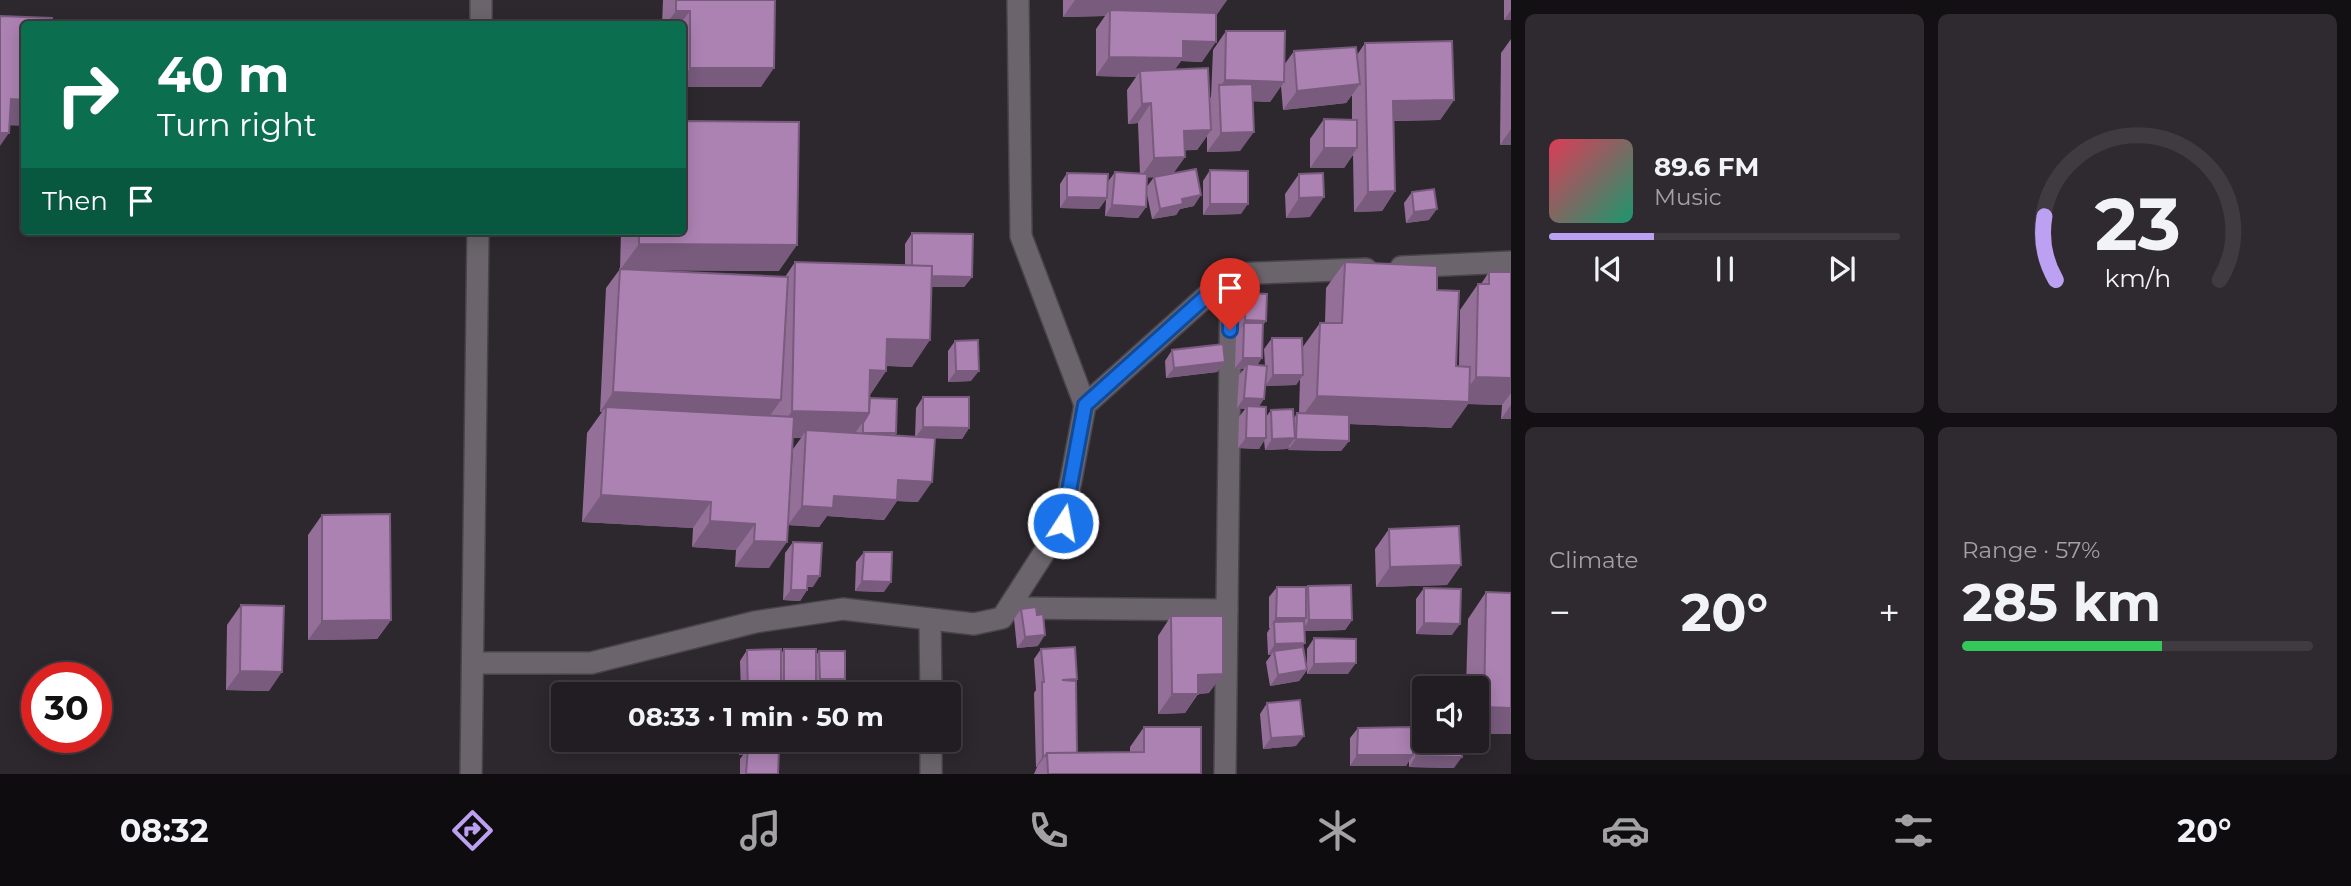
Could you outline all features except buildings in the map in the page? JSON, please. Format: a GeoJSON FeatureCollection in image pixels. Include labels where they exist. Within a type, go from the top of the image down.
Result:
{"type":"FeatureCollection","features":[{"type":"Feature","properties":{"kind":"street"},"geometry":{"type":"LineString","coordinates":[[481,0],[481,21]]}},
{"type":"Feature","properties":{"kind":"street"},"geometry":{"type":"LineString","coordinates":[[472,663],[591,663],[755,622],[843,609],[974,624],[1002,618],[1063,523],[1085,405],[1021,236],[1018,0]]}},
{"type":"Feature","properties":{"kind":"street"},"geometry":{"type":"LineString","coordinates":[[471,774],[478,235]]}},
{"type":"Feature","properties":{"kind":"street"},"geometry":{"type":"LineString","coordinates":[[1085,405],[1231,274],[1511,262]]}},
{"type":"Feature","properties":{"kind":"street"},"geometry":{"type":"LineString","coordinates":[[1226,774],[1231,274]]}},
{"type":"Feature","properties":{"kind":"street"},"geometry":{"type":"LineString","coordinates":[[1009,608],[1227,610]]}},
{"type":"Feature","properties":{"kind":"street"},"geometry":{"type":"LineString","coordinates":[[930,620],[931,682]]}},
{"type":"Feature","properties":{"kind":"street"},"geometry":{"type":"LineString","coordinates":[[931,752],[931,774]]}},
{"type":"Feature","properties":{"kind":"route"},"geometry":{"type":"LineString","coordinates":[[1063,523],[1085,405],[1231,274],[1230,330]]}}]}
